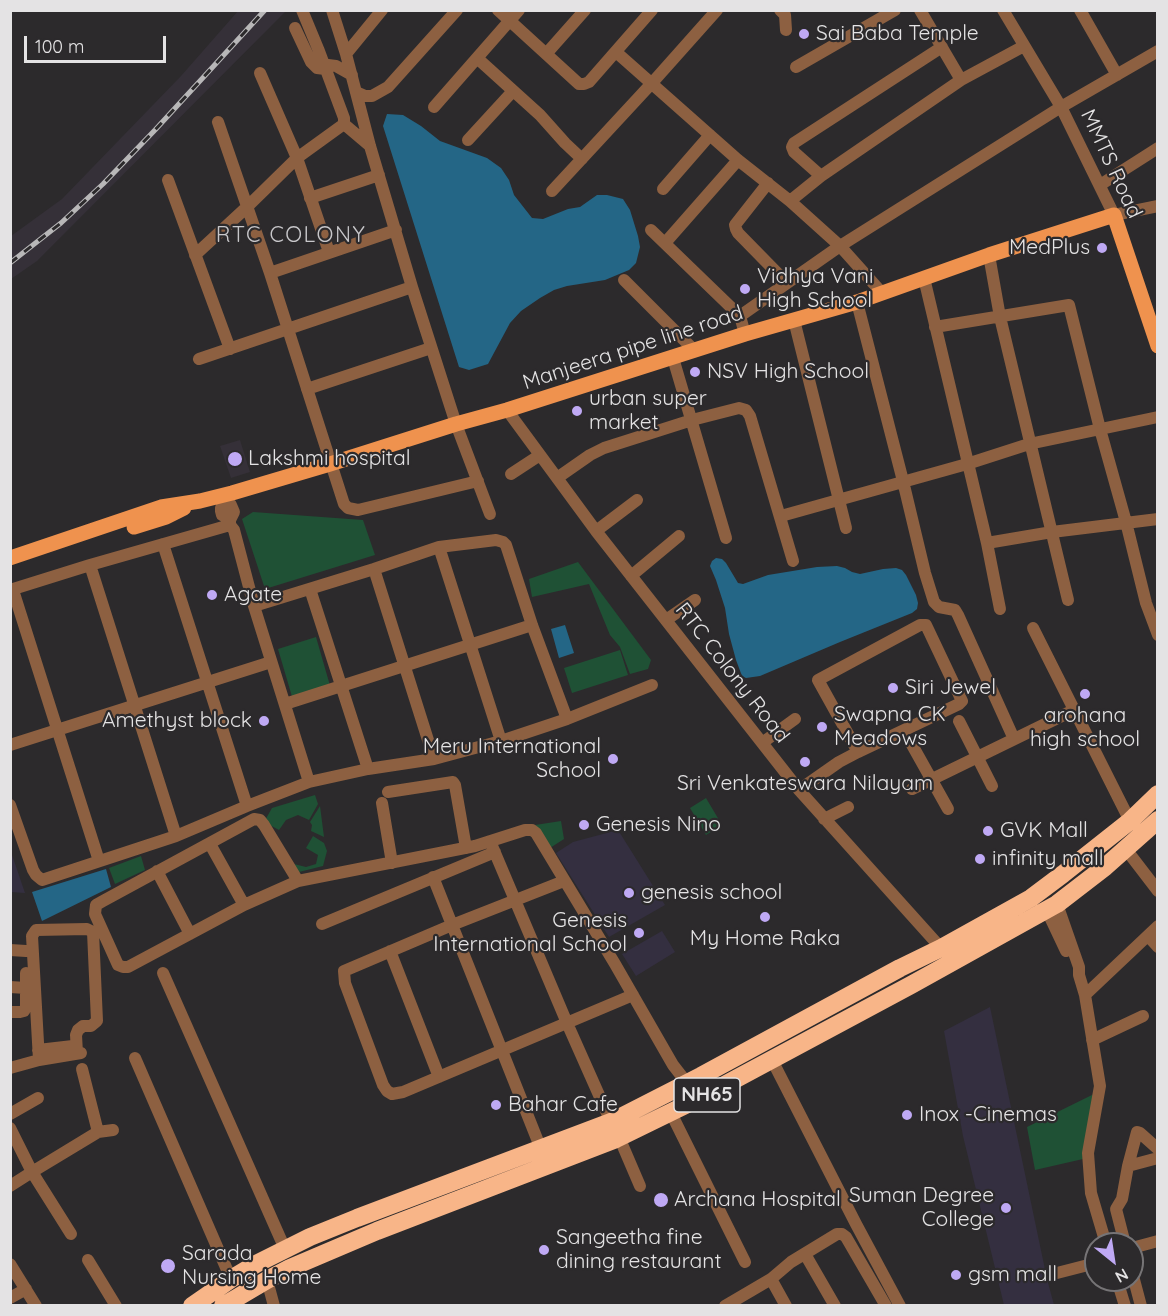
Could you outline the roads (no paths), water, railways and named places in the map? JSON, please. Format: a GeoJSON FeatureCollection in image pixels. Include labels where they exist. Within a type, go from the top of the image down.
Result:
{"type":"FeatureCollection","features":[{"type":"Feature","properties":{"kind":"highway","name":"NH65"},"geometry":{"type":"LineString","coordinates":[[223,1305],[290,1268],[615,1130],[687,1083],[1031,898],[1130,821],[1154,798]]}},
{"type":"Feature","properties":{"kind":"highway"},"geometry":{"type":"LineString","coordinates":[[1154,798],[1157,820]]}},
{"type":"Feature","properties":{"kind":"highway","name":"NH65"},"geometry":{"type":"LineString","coordinates":[[192,1305],[231,1279],[310,1237],[541,1149],[671,1113],[1051,907],[1105,867],[1157,820]]}},
{"type":"Feature","properties":{"kind":"highway"},"geometry":{"type":"LineString","coordinates":[[392,1205],[407,1220]]}},
{"type":"Feature","properties":{"kind":"highway"},"geometry":{"type":"LineString","coordinates":[[390,1226],[392,1205]]}},
{"type":"Feature","properties":{"kind":"main road","name":"Manjeera pipe line road"},"geometry":{"type":"LineString","coordinates":[[200,501],[224,498],[745,334],[856,302],[989,255],[1114,215]]}},
{"type":"Feature","properties":{"kind":"main road","name":"MMTS Road"},"geometry":{"type":"LineString","coordinates":[[1114,215],[1158,346]]}},
{"type":"Feature","properties":{"kind":"main road"},"geometry":{"type":"LineString","coordinates":[[10,558],[161,507],[200,501]]}},
{"type":"Feature","properties":{"kind":"main road"},"geometry":{"type":"LineString","coordinates":[[10,566],[166,517],[200,501]]}},
{"type":"Feature","properties":{"kind":"street"},"geometry":{"type":"LineString","coordinates":[[302,10],[344,118],[344,124],[370,146]]}},
{"type":"Feature","properties":{"kind":"street"},"geometry":{"type":"LineString","coordinates":[[332,10],[412,288],[456,424],[490,514]]}},
{"type":"Feature","properties":{"kind":"street"},"geometry":{"type":"LineString","coordinates":[[346,54],[382,10]]}},
{"type":"Feature","properties":{"kind":"street"},"geometry":{"type":"LineString","coordinates":[[356,92],[372,96],[388,87],[457,10]]}},
{"type":"Feature","properties":{"kind":"street"},"geometry":{"type":"LineString","coordinates":[[498,10],[579,84],[589,82],[651,10]]}},
{"type":"Feature","properties":{"kind":"street"},"geometry":{"type":"LineString","coordinates":[[435,107],[519,10]]}},
{"type":"Feature","properties":{"kind":"street"},"geometry":{"type":"LineString","coordinates":[[546,54],[585,10]]}},
{"type":"Feature","properties":{"kind":"street"},"geometry":{"type":"LineString","coordinates":[[552,191],[652,84],[717,10]]}},
{"type":"Feature","properties":{"kind":"street"},"geometry":{"type":"LineString","coordinates":[[796,67],[876,15],[895,10]]}},
{"type":"Feature","properties":{"kind":"street"},"geometry":{"type":"LineString","coordinates":[[920,10],[961,80]]}},
{"type":"Feature","properties":{"kind":"street","name":"MMTS Road"},"geometry":{"type":"LineString","coordinates":[[1003,10],[1061,107],[1114,215]]}},
{"type":"Feature","properties":{"kind":"street"},"geometry":{"type":"LineString","coordinates":[[1083,11],[1117,75]]}},
{"type":"Feature","properties":{"kind":"street"},"geometry":{"type":"LineString","coordinates":[[785,12],[786,30]]}},
{"type":"Feature","properties":{"kind":"street"},"geometry":{"type":"LineString","coordinates":[[295,28],[311,62],[317,68],[325,69]]}},
{"type":"Feature","properties":{"kind":"street"},"geometry":{"type":"LineString","coordinates":[[790,201],[820,176],[961,80],[1024,46]]}},
{"type":"Feature","properties":{"kind":"street"},"geometry":{"type":"LineString","coordinates":[[820,176],[794,152],[792,147],[794,143],[942,47]]}},
{"type":"Feature","properties":{"kind":"street"},"geometry":{"type":"LineString","coordinates":[[740,316],[840,246],[1061,107],[1158,51]]}},
{"type":"Feature","properties":{"kind":"street"},"geometry":{"type":"LineString","coordinates":[[616,52],[840,246],[882,293]]}},
{"type":"Feature","properties":{"kind":"street"},"geometry":{"type":"LineString","coordinates":[[477,58],[540,115],[582,159]]}},
{"type":"Feature","properties":{"kind":"street"},"geometry":{"type":"LineString","coordinates":[[325,69],[328,65],[336,66],[352,75]]}},
{"type":"Feature","properties":{"kind":"street"},"geometry":{"type":"LineString","coordinates":[[260,73],[297,158],[329,252]]}},
{"type":"Feature","properties":{"kind":"street"},"geometry":{"type":"LineString","coordinates":[[468,140],[513,91]]}},
{"type":"Feature","properties":{"kind":"street"},"geometry":{"type":"LineString","coordinates":[[218,122],[270,273],[344,504],[348,508],[358,510],[478,481]]}},
{"type":"Feature","properties":{"kind":"street"},"geometry":{"type":"LineString","coordinates":[[195,255],[297,158],[344,124]]}},
{"type":"Feature","properties":{"kind":"street"},"geometry":{"type":"LineString","coordinates":[[663,189],[710,135]]}},
{"type":"Feature","properties":{"kind":"street"},"geometry":{"type":"LineString","coordinates":[[1100,185],[1158,148]]}},
{"type":"Feature","properties":{"kind":"street"},"geometry":{"type":"LineString","coordinates":[[664,243],[738,160]]}},
{"type":"Feature","properties":{"kind":"street"},"geometry":{"type":"LineString","coordinates":[[310,198],[379,175]]}},
{"type":"Feature","properties":{"kind":"street"},"geometry":{"type":"LineString","coordinates":[[168,180],[230,349]]}},
{"type":"Feature","properties":{"kind":"street"},"geometry":{"type":"LineString","coordinates":[[768,183],[735,225],[738,233],[787,283]]}},
{"type":"Feature","properties":{"kind":"street"},"geometry":{"type":"LineString","coordinates":[[1114,215],[1158,206]]}},
{"type":"Feature","properties":{"kind":"street"},"geometry":{"type":"LineString","coordinates":[[270,273],[396,230]]}},
{"type":"Feature","properties":{"kind":"street"},"geometry":{"type":"LineString","coordinates":[[651,230],[740,316],[745,334]]}},
{"type":"Feature","properties":{"kind":"street"},"geometry":{"type":"LineString","coordinates":[[989,255],[1000,316],[1029,444],[1068,600]]}},
{"type":"Feature","properties":{"kind":"street"},"geometry":{"type":"LineString","coordinates":[[924,278],[987,543],[1000,609]]}},
{"type":"Feature","properties":{"kind":"street"},"geometry":{"type":"LineString","coordinates":[[624,279],[695,351]]}},
{"type":"Feature","properties":{"kind":"street"},"geometry":{"type":"LineString","coordinates":[[199,359],[412,288]]}},
{"type":"Feature","properties":{"kind":"street"},"geometry":{"type":"LineString","coordinates":[[856,302],[934,602],[939,607],[955,610],[958,615],[1014,739]]}},
{"type":"Feature","properties":{"kind":"street"},"geometry":{"type":"LineString","coordinates":[[935,327],[1069,306],[1146,603],[1158,634]]}},
{"type":"Feature","properties":{"kind":"street"},"geometry":{"type":"LineString","coordinates":[[794,320],[846,528]]}},
{"type":"Feature","properties":{"kind":"street"},"geometry":{"type":"LineString","coordinates":[[307,389],[432,348]]}},
{"type":"Feature","properties":{"kind":"street"},"geometry":{"type":"LineString","coordinates":[[673,358],[726,538]]}},
{"type":"Feature","properties":{"kind":"street"},"geometry":{"type":"LineString","coordinates":[[557,478],[604,448],[692,420],[739,408],[746,410],[750,416],[793,561]]}},
{"type":"Feature","properties":{"kind":"street","name":"RTC Colony Road"},"geometry":{"type":"LineString","coordinates":[[507,410],[596,531],[799,790],[941,948]]}},
{"type":"Feature","properties":{"kind":"street"},"geometry":{"type":"LineString","coordinates":[[781,516],[967,464],[1029,444],[1158,417]]}},
{"type":"Feature","properties":{"kind":"street"},"geometry":{"type":"LineString","coordinates":[[511,474],[540,455]]}},
{"type":"Feature","properties":{"kind":"street"},"geometry":{"type":"LineString","coordinates":[[224,498],[234,512],[230,523],[309,782]]}},
{"type":"Feature","properties":{"kind":"street"},"geometry":{"type":"LineString","coordinates":[[596,531],[638,500]]}},
{"type":"Feature","properties":{"kind":"street"},"geometry":{"type":"LineString","coordinates":[[987,543],[1052,532],[1158,519]]}},
{"type":"Feature","properties":{"kind":"street"},"geometry":{"type":"LineString","coordinates":[[99,861],[12,590],[230,523]]}},
{"type":"Feature","properties":{"kind":"street"},"geometry":{"type":"LineString","coordinates":[[631,576],[679,536]]}},
{"type":"Feature","properties":{"kind":"street"},"geometry":{"type":"LineString","coordinates":[[254,606],[439,547],[496,540],[503,542],[506,545],[532,625],[567,719]]}},
{"type":"Feature","properties":{"kind":"street"},"geometry":{"type":"LineString","coordinates":[[163,544],[247,806]]}},
{"type":"Feature","properties":{"kind":"street"},"geometry":{"type":"LineString","coordinates":[[439,547],[501,741]]}},
{"type":"Feature","properties":{"kind":"street"},"geometry":{"type":"LineString","coordinates":[[90,565],[176,836]]}},
{"type":"Feature","properties":{"kind":"street"},"geometry":{"type":"LineString","coordinates":[[374,569],[434,759]]}},
{"type":"Feature","properties":{"kind":"street"},"geometry":{"type":"LineString","coordinates":[[310,589],[368,769]]}},
{"type":"Feature","properties":{"kind":"street"},"geometry":{"type":"LineString","coordinates":[[666,620],[695,600]]}},
{"type":"Feature","properties":{"kind":"street"},"geometry":{"type":"LineString","coordinates":[[285,704],[532,625]]}},
{"type":"Feature","properties":{"kind":"street"},"geometry":{"type":"LineString","coordinates":[[799,790],[839,762],[959,704],[962,700],[926,625],[920,625],[818,680],[858,752]]}},
{"type":"Feature","properties":{"kind":"street"},"geometry":{"type":"LineString","coordinates":[[1033,628],[1130,821]]}},
{"type":"Feature","properties":{"kind":"street"},"geometry":{"type":"LineString","coordinates":[[10,745],[271,662]]}},
{"type":"Feature","properties":{"kind":"street"},"geometry":{"type":"LineString","coordinates":[[10,805],[33,870],[42,880],[176,836],[309,782],[368,769],[434,759],[501,741],[567,719],[652,685]]}},
{"type":"Feature","properties":{"kind":"street"},"geometry":{"type":"LineString","coordinates":[[912,789],[1074,710]]}},
{"type":"Feature","properties":{"kind":"street"},"geometry":{"type":"LineString","coordinates":[[762,743],[795,719]]}},
{"type":"Feature","properties":{"kind":"street"},"geometry":{"type":"LineString","coordinates":[[959,721],[992,786]]}},
{"type":"Feature","properties":{"kind":"street"},"geometry":{"type":"LineString","coordinates":[[911,743],[948,809]]}},
{"type":"Feature","properties":{"kind":"street"},"geometry":{"type":"LineString","coordinates":[[392,863],[385,797],[453,782],[466,848]]}},
{"type":"Feature","properties":{"kind":"street"},"geometry":{"type":"LineString","coordinates":[[824,819],[848,807]]}},
{"type":"Feature","properties":{"kind":"street"},"geometry":{"type":"LineString","coordinates":[[298,881],[264,825],[260,820],[254,819],[103,900],[96,905],[95,914],[118,965],[128,967],[244,905],[298,881],[466,848],[493,846]]}},
{"type":"Feature","properties":{"kind":"street"},"geometry":{"type":"LineString","coordinates":[[322,924],[433,877],[525,830],[532,830],[536,833],[673,1065],[687,1083]]}},
{"type":"Feature","properties":{"kind":"street"},"geometry":{"type":"LineString","coordinates":[[210,844],[244,905]]}},
{"type":"Feature","properties":{"kind":"street"},"geometry":{"type":"LineString","coordinates":[[493,846],[567,1023],[640,1186]]}},
{"type":"Feature","properties":{"kind":"street"},"geometry":{"type":"LineString","coordinates":[[1125,848],[1158,891]]}},
{"type":"Feature","properties":{"kind":"street"},"geometry":{"type":"LineString","coordinates":[[157,871],[190,934]]}},
{"type":"Feature","properties":{"kind":"street"},"geometry":{"type":"LineString","coordinates":[[433,877],[541,1149]]}},
{"type":"Feature","properties":{"kind":"street"},"geometry":{"type":"LineString","coordinates":[[564,881],[344,971],[345,983],[383,1085],[392,1094],[403,1092],[633,995]]}},
{"type":"Feature","properties":{"kind":"street"},"geometry":{"type":"LineString","coordinates":[[1051,907],[1079,967],[1100,1086],[1088,1154],[1091,1193],[1102,1232]]}},
{"type":"Feature","properties":{"kind":"street"},"geometry":{"type":"LineString","coordinates":[[1085,995],[1158,926]]}},
{"type":"Feature","properties":{"kind":"street"},"geometry":{"type":"LineString","coordinates":[[10,1012],[24,1011],[26,1007],[26,927]]}},
{"type":"Feature","properties":{"kind":"street"},"geometry":{"type":"LineString","coordinates":[[10,1068],[38,1055],[78,1051],[76,1035],[78,1030],[83,1026],[92,1026],[97,1021],[93,932],[87,928],[36,930],[32,936],[38,1055]]}},
{"type":"Feature","properties":{"kind":"street"},"geometry":{"type":"LineString","coordinates":[[1148,936],[1158,947]]}},
{"type":"Feature","properties":{"kind":"street"},"geometry":{"type":"LineString","coordinates":[[10,950],[26,951]]}},
{"type":"Feature","properties":{"kind":"street"},"geometry":{"type":"LineString","coordinates":[[390,951],[439,1077]]}},
{"type":"Feature","properties":{"kind":"street"},"geometry":{"type":"LineString","coordinates":[[163,973],[285,1249]]}},
{"type":"Feature","properties":{"kind":"street"},"geometry":{"type":"LineString","coordinates":[[10,987],[26,988]]}},
{"type":"Feature","properties":{"kind":"street"},"geometry":{"type":"LineString","coordinates":[[1092,1040],[1143,1016]]}},
{"type":"Feature","properties":{"kind":"street"},"geometry":{"type":"LineString","coordinates":[[135,1058],[231,1279]]}},
{"type":"Feature","properties":{"kind":"street"},"geometry":{"type":"LineString","coordinates":[[772,1060],[900,1305]]}},
{"type":"Feature","properties":{"kind":"street"},"geometry":{"type":"LineString","coordinates":[[82,1069],[98,1132]]}},
{"type":"Feature","properties":{"kind":"street"},"geometry":{"type":"LineString","coordinates":[[10,1114],[38,1098]]}},
{"type":"Feature","properties":{"kind":"street"},"geometry":{"type":"LineString","coordinates":[[671,1113],[745,1262]]}},
{"type":"Feature","properties":{"kind":"street"},"geometry":{"type":"LineString","coordinates":[[10,1128],[32,1172],[71,1234]]}},
{"type":"Feature","properties":{"kind":"street"},"geometry":{"type":"LineString","coordinates":[[10,1186],[98,1132],[113,1130]]}},
{"type":"Feature","properties":{"kind":"street"},"geometry":{"type":"LineString","coordinates":[[1122,1232],[1116,1209],[1122,1199],[1137,1132],[1158,1149]]}},
{"type":"Feature","properties":{"kind":"street"},"geometry":{"type":"LineString","coordinates":[[1128,1166],[1158,1158]]}},
{"type":"Feature","properties":{"kind":"street"},"geometry":{"type":"LineString","coordinates":[[732,1304],[771,1279],[791,1262],[837,1234],[842,1234],[846,1237],[886,1305]]}},
{"type":"Feature","properties":{"kind":"street"},"geometry":{"type":"LineString","coordinates":[[805,1254],[835,1305]]}},
{"type":"Feature","properties":{"kind":"street"},"geometry":{"type":"LineString","coordinates":[[87,1260],[116,1305]]}},
{"type":"Feature","properties":{"kind":"street"},"geometry":{"type":"LineString","coordinates":[[10,1264],[36,1305]]}},
{"type":"Feature","properties":{"kind":"street"},"geometry":{"type":"LineString","coordinates":[[1053,1274],[1084,1266]]}},
{"type":"Feature","properties":{"kind":"street"},"geometry":{"type":"LineString","coordinates":[[771,1279],[786,1305]]}},
{"type":"Feature","properties":{"kind":"street"},"geometry":{"type":"LineString","coordinates":[[267,1280],[274,1305]]}},
{"type":"Feature","properties":{"kind":"street"},"geometry":{"type":"LineString","coordinates":[[10,1298],[26,1289]]}},
{"type":"Feature","properties":{"kind":"water"},"geometry":{"type":"Polygon","coordinates":[[[387,114],[403,115],[440,141],[487,158],[501,168],[509,180],[514,195],[532,218],[543,219],[580,207],[597,195],[623,199],[630,210],[638,236],[640,247],[636,263],[629,270],[605,280],[567,286],[540,298],[521,311],[510,323],[488,364],[469,370],[459,367],[383,126],[387,114]]]}},
{"type":"Feature","properties":{"kind":"water"},"geometry":{"type":"Polygon","coordinates":[[[716,558],[722,559],[738,583],[743,584],[768,575],[817,567],[837,566],[860,574],[896,568],[902,570],[906,575],[916,595],[917,609],[760,676],[746,678],[742,676],[736,660],[725,608],[710,566],[716,558]]]}},
{"type":"Feature","properties":{"kind":"water"},"geometry":{"type":"Polygon","coordinates":[[[565,625],[574,653],[559,658],[551,629],[565,625]]]}},
{"type":"Feature","properties":{"kind":"water"},"geometry":{"type":"Polygon","coordinates":[[[106,869],[111,887],[42,921],[32,892],[106,869]]]}},
{"type":"Feature","properties":{"kind":"railway"},"geometry":{"type":"LineString","coordinates":[[10,263],[61,223],[103,184],[265,10]]}},
{"type":"Feature","properties":{"kind":"place","name":"Sai Baba Temple"},"geometry":{"type":"Point","coordinates":[804,34]}},
{"type":"Feature","properties":{"kind":"place","name":"MedPlus"},"geometry":{"type":"Point","coordinates":[1102,248]}},
{"type":"Feature","properties":{"kind":"place","name":"Vidhya Vani High School"},"geometry":{"type":"Point","coordinates":[745,289]}},
{"type":"Feature","properties":{"kind":"place","name":"NSV High School"},"geometry":{"type":"Point","coordinates":[695,372]}},
{"type":"Feature","properties":{"kind":"place","name":"urban super market"},"geometry":{"type":"Point","coordinates":[577,411]}},
{"type":"Feature","properties":{"kind":"place","name":"Lakshmi hospital"},"geometry":{"type":"Point","coordinates":[235,459]}},
{"type":"Feature","properties":{"kind":"place","name":"Agate"},"geometry":{"type":"Point","coordinates":[212,595]}},
{"type":"Feature","properties":{"kind":"place","name":"Siri Jewel"},"geometry":{"type":"Point","coordinates":[893,688]}},
{"type":"Feature","properties":{"kind":"place","name":"arohana high school"},"geometry":{"type":"Point","coordinates":[1085,694]}},
{"type":"Feature","properties":{"kind":"place","name":"Amethyst block"},"geometry":{"type":"Point","coordinates":[264,721]}},
{"type":"Feature","properties":{"kind":"place","name":"Swapna CK Meadows"},"geometry":{"type":"Point","coordinates":[822,727]}},
{"type":"Feature","properties":{"kind":"place","name":"Meru International School"},"geometry":{"type":"Point","coordinates":[613,759]}},
{"type":"Feature","properties":{"kind":"place","name":"Sri Venkateswara Nilayam"},"geometry":{"type":"Point","coordinates":[805,762]}},
{"type":"Feature","properties":{"kind":"place","name":"Genesis Nino"},"geometry":{"type":"Point","coordinates":[584,825]}},
{"type":"Feature","properties":{"kind":"place","name":"GVK Mall"},"geometry":{"type":"Point","coordinates":[988,831]}},
{"type":"Feature","properties":{"kind":"place","name":"infinity mall"},"geometry":{"type":"Point","coordinates":[980,859]}},
{"type":"Feature","properties":{"kind":"place","name":"genesis school"},"geometry":{"type":"Point","coordinates":[629,893]}},
{"type":"Feature","properties":{"kind":"place","name":"My Home Raka"},"geometry":{"type":"Point","coordinates":[765,917]}},
{"type":"Feature","properties":{"kind":"place","name":"Genesis International School"},"geometry":{"type":"Point","coordinates":[639,933]}},
{"type":"Feature","properties":{"kind":"place","name":"Bahar Cafe"},"geometry":{"type":"Point","coordinates":[496,1105]}},
{"type":"Feature","properties":{"kind":"place","name":"Inox -Cinemas"},"geometry":{"type":"Point","coordinates":[907,1115]}},
{"type":"Feature","properties":{"kind":"place","name":"Archana Hospital"},"geometry":{"type":"Point","coordinates":[661,1200]}},
{"type":"Feature","properties":{"kind":"place","name":"Suman Degree College"},"geometry":{"type":"Point","coordinates":[1006,1208]}},
{"type":"Feature","properties":{"kind":"place","name":"Sangeetha fine dining restaurant"},"geometry":{"type":"Point","coordinates":[544,1250]}},
{"type":"Feature","properties":{"kind":"place","name":"Sarada Nursing Home"},"geometry":{"type":"Point","coordinates":[168,1266]}},
{"type":"Feature","properties":{"kind":"place","name":"gsm mall"},"geometry":{"type":"Point","coordinates":[956,1275]}},
{"type":"Feature","properties":{"kind":"district","name":"RTC COLONY"},"geometry":{"type":"Point","coordinates":[291,235]}}]}
